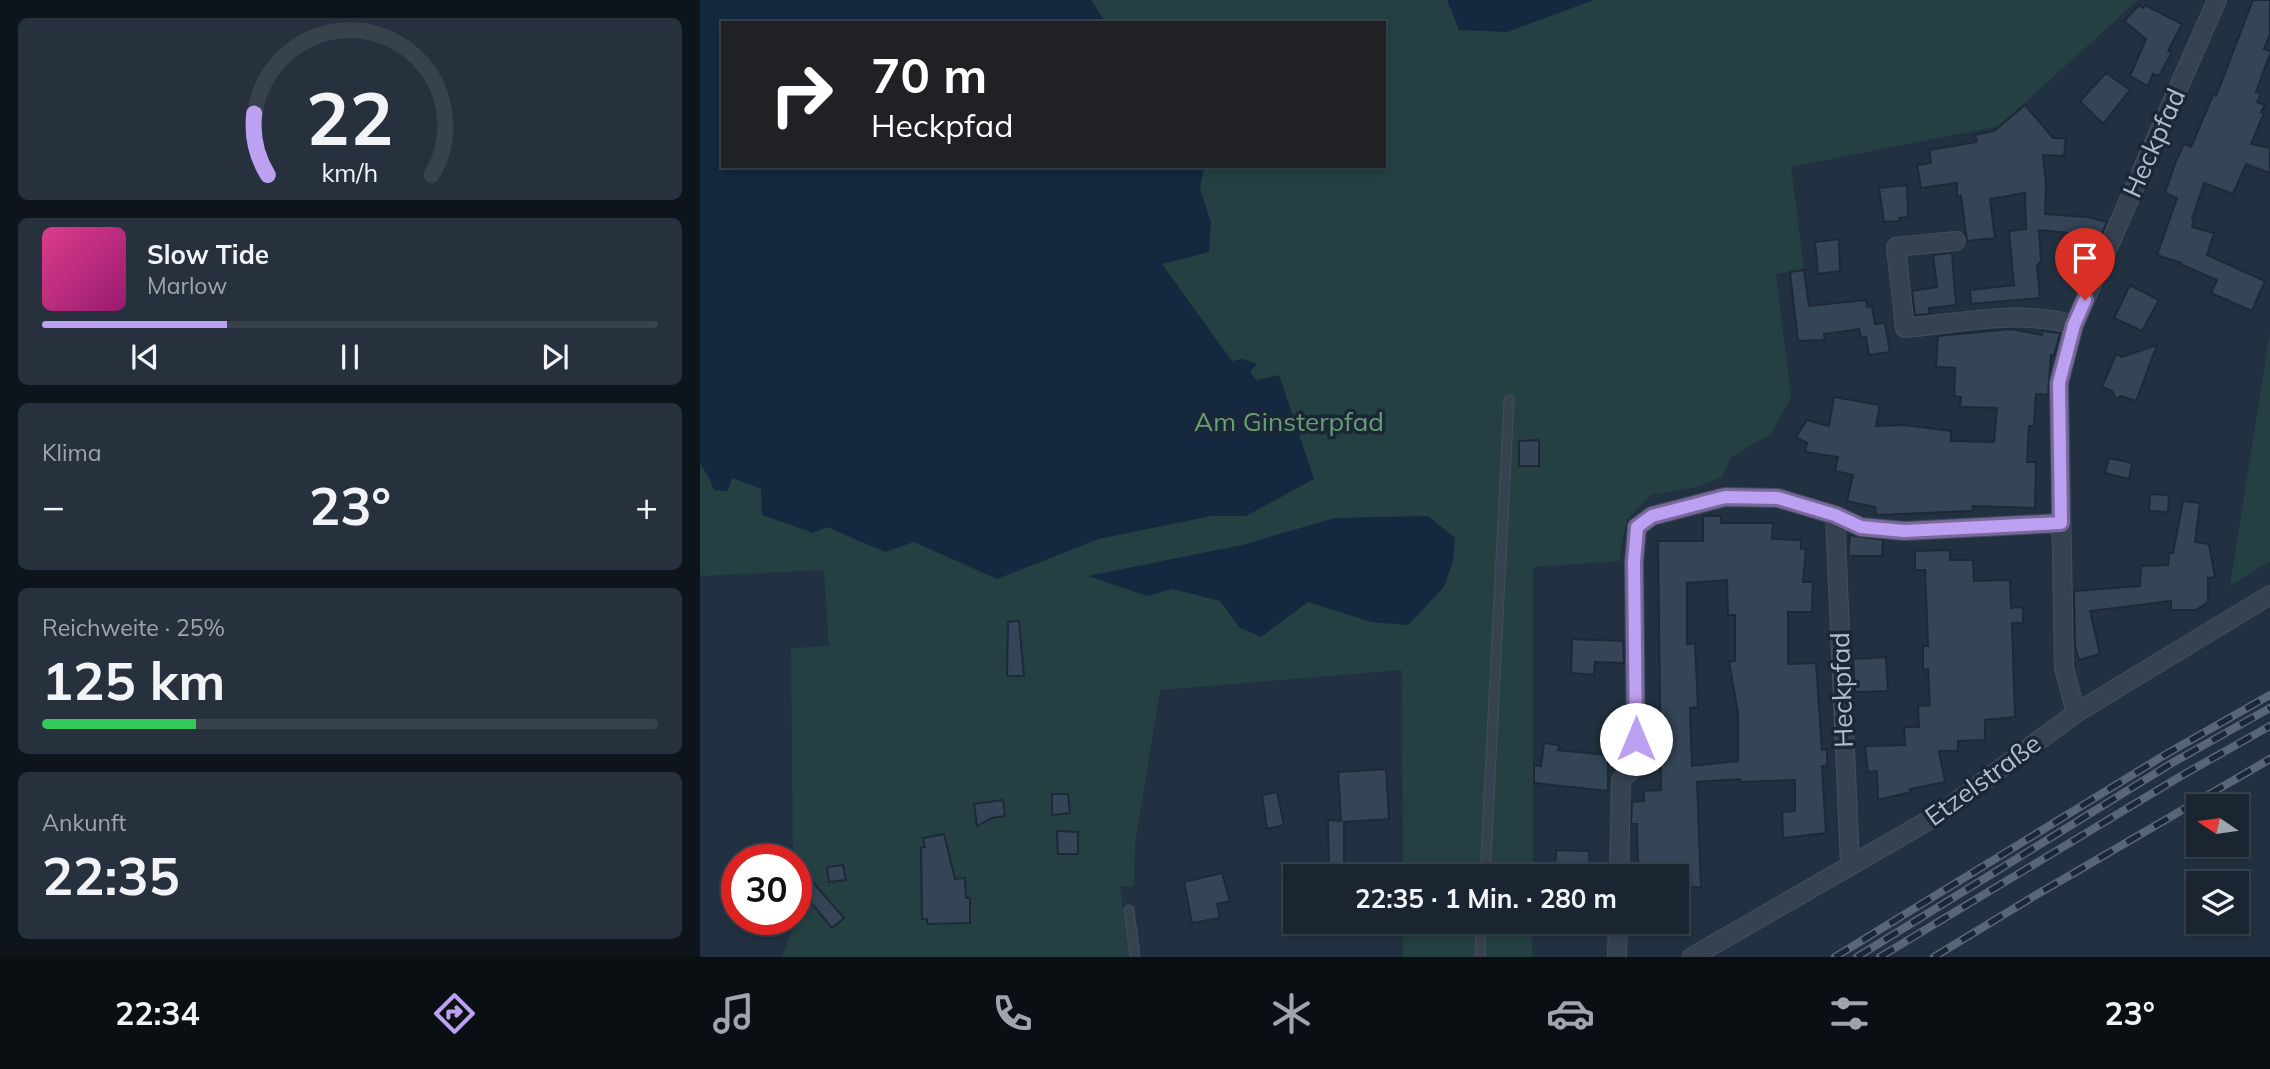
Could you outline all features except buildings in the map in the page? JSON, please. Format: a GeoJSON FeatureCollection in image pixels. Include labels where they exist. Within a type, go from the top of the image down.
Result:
{"type":"FeatureCollection","features":[{"type":"Feature","properties":{"kind":"street","name":"Heckpfad"},"geometry":{"type":"LineString","coordinates":[[2076,713],[2064,668],[2059,383],[2074,325],[2217,0]]}},
{"type":"Feature","properties":{"kind":"street"},"geometry":{"type":"LineString","coordinates":[[1956,241],[1896,247],[1905,328],[2024,317],[2054,319],[2074,325]]}},
{"type":"Feature","properties":{"kind":"street"},"geometry":{"type":"LineString","coordinates":[[1619,864],[1621,780],[1636,766],[1634,562],[1637,527],[1652,516],[1725,497],[1778,498],[1835,515],[1861,527],[1904,531],[2061,523]]}},
{"type":"Feature","properties":{"kind":"street","name":"Heckpfad"},"geometry":{"type":"LineString","coordinates":[[1835,515],[1850,865]]}},
{"type":"Feature","properties":{"kind":"street","name":"Etzelstraße"},"geometry":{"type":"LineString","coordinates":[[1692,957],[1938,815],[2076,713],[2270,595]]}},
{"type":"Feature","properties":{"kind":"street"},"geometry":{"type":"LineString","coordinates":[[1617,957],[1618,934]]}},
{"type":"Feature","properties":{"kind":"lane"},"geometry":{"type":"LineString","coordinates":[[1486,864],[1509,400]]}},
{"type":"Feature","properties":{"kind":"lane"},"geometry":{"type":"LineString","coordinates":[[1129,910],[1135,957]]}},
{"type":"Feature","properties":{"kind":"lane"},"geometry":{"type":"LineString","coordinates":[[1480,957],[1481,934]]}},
{"type":"Feature","properties":{"kind":"green space","name":"Am Ginsterpfad"},"geometry":{"type":"Polygon","coordinates":[[[700,0],[2138,0],[1999,126],[1791,167],[1804,270],[1776,274],[1791,398],[1770,434],[1731,457],[1722,477],[1696,487],[1651,495],[1627,520],[1620,561],[1533,567],[1533,864],[1403,864],[1402,670],[1160,690],[1135,845],[1134,887],[1120,886],[1129,957],[782,957],[790,935],[812,935],[812,844],[793,844],[791,648],[829,646],[824,570],[700,576],[700,0]]]}},
{"type":"Feature","properties":{"kind":"green space"},"geometry":{"type":"Polygon","coordinates":[[[2270,332],[2270,561],[2230,586],[2270,332]]]}},
{"type":"Feature","properties":{"kind":"green space"},"geometry":{"type":"Polygon","coordinates":[[[1403,934],[1533,934],[1532,957],[1403,957],[1403,934]]]}},
{"type":"Feature","properties":{"kind":"water"},"geometry":{"type":"Polygon","coordinates":[[[700,0],[1091,0],[1105,21],[721,21],[721,168],[1204,168],[1200,189],[1211,222],[1209,252],[1162,264],[1232,361],[1243,359],[1257,364],[1250,371],[1256,380],[1279,375],[1314,479],[1246,516],[1211,516],[1099,539],[997,579],[914,542],[885,552],[827,527],[813,533],[762,515],[761,489],[732,478],[728,491],[714,490],[700,463],[700,0]]]}},
{"type":"Feature","properties":{"kind":"water"},"geometry":{"type":"Polygon","coordinates":[[[1447,0],[1594,0],[1507,32],[1459,30],[1447,0]]]}},
{"type":"Feature","properties":{"kind":"water"},"geometry":{"type":"Polygon","coordinates":[[[1428,516],[1455,538],[1453,561],[1444,587],[1408,625],[1371,622],[1308,602],[1261,637],[1240,628],[1220,601],[1172,589],[1147,596],[1088,576],[1242,545],[1335,518],[1428,516]]]}},
{"type":"Feature","properties":{"kind":"railway"},"geometry":{"type":"LineString","coordinates":[[1835,957],[2168,753],[2270,695]]}},
{"type":"Feature","properties":{"kind":"railway"},"geometry":{"type":"LineString","coordinates":[[1857,957],[2172,763],[2270,708]]}},
{"type":"Feature","properties":{"kind":"railway"},"geometry":{"type":"LineString","coordinates":[[1880,957],[2181,776],[2270,726]]}},
{"type":"Feature","properties":{"kind":"railway"},"geometry":{"type":"LineString","coordinates":[[1934,957],[2270,759]]}},
{"type":"Feature","properties":{"kind":"route"},"geometry":{"type":"LineString","coordinates":[[1636,739],[1634,562],[1637,527],[1652,516],[1725,497],[1778,498],[1835,515],[1861,527],[1904,531],[2061,523],[2059,383],[2074,325],[2085,300]]}}]}
